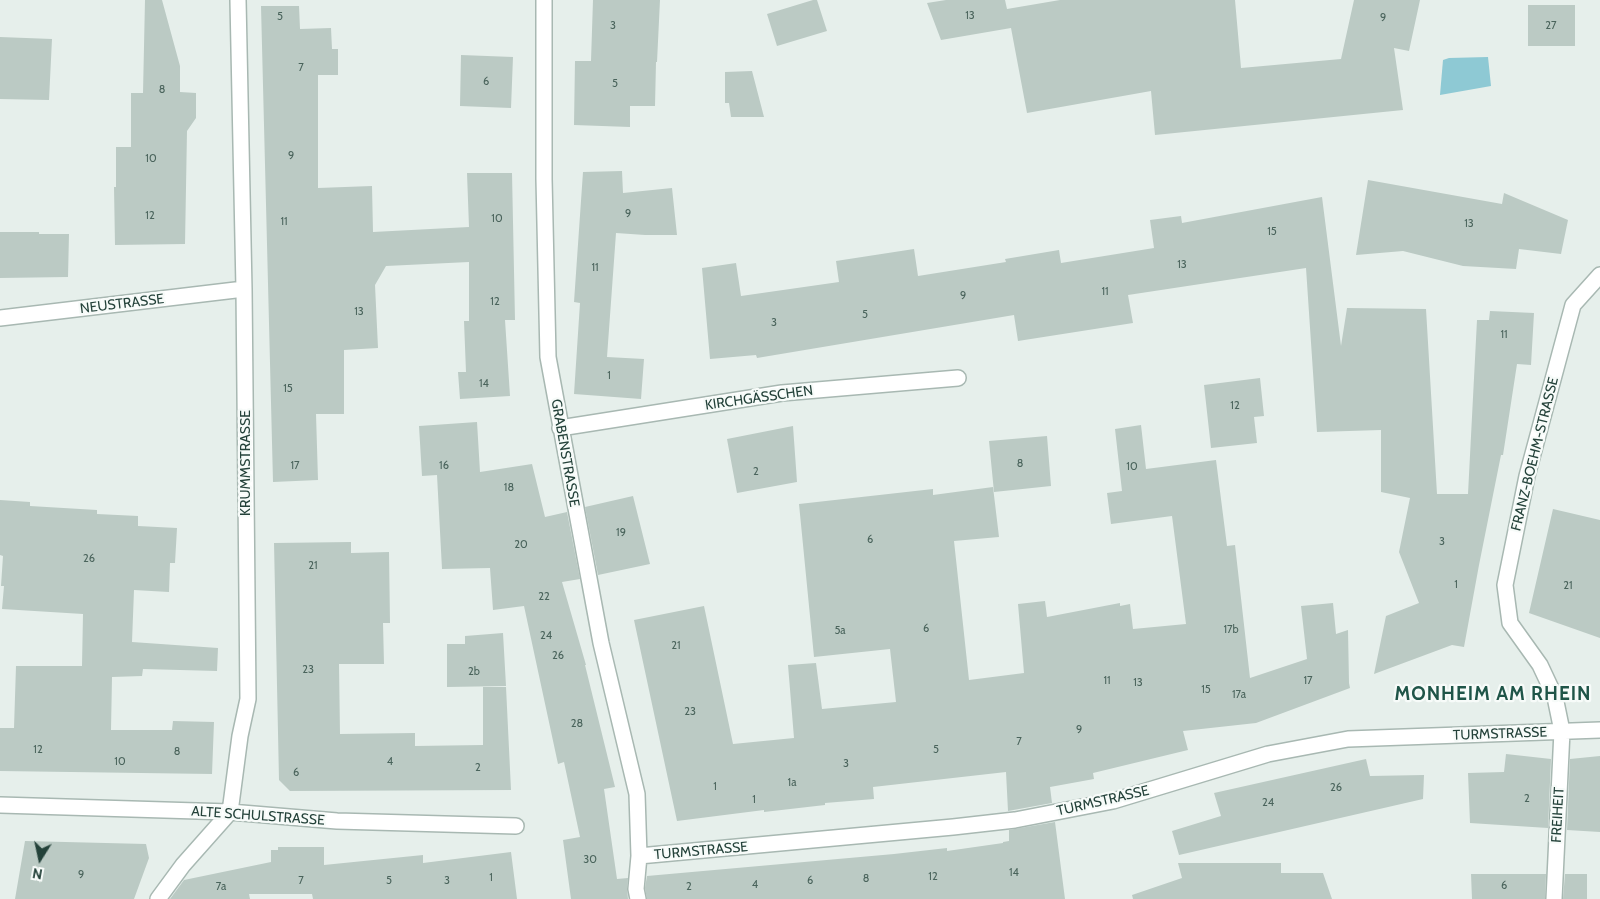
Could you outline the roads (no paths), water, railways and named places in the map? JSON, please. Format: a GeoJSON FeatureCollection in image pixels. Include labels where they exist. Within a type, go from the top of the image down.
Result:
{"type":"FeatureCollection","features":[{"type":"Feature","properties":{"kind":"street","name":"KRUMMSTRASSE"},"geometry":{"type":"LineString","coordinates":[[230,812],[240,736],[248,699],[244,289],[238,0]]}},
{"type":"Feature","properties":{"kind":"street","name":"GRABENSTRASSE"},"geometry":{"type":"LineString","coordinates":[[544,0],[544,179],[548,357],[601,643],[638,794],[640,856],[636,889],[638,899]]}},
{"type":"Feature","properties":{"kind":"street","name":"FRANZ-BOEHM-STRASSE"},"geometry":{"type":"LineString","coordinates":[[1522,640],[1510,623],[1505,585],[1527,476],[1573,305],[1600,275]]}},
{"type":"Feature","properties":{"kind":"street","name":"NEUSTRASSE"},"geometry":{"type":"LineString","coordinates":[[0,318],[244,289]]}},
{"type":"Feature","properties":{"kind":"street","name":"KIRCHGÄSSCHEN"},"geometry":{"type":"LineString","coordinates":[[560,428],[782,393],[958,378]]}},
{"type":"Feature","properties":{"kind":"street","name":"TURMSTRASSE"},"geometry":{"type":"LineString","coordinates":[[1522,640],[1540,665],[1555,697],[1562,731]]}},
{"type":"Feature","properties":{"kind":"street","name":"TURMSTRASSE"},"geometry":{"type":"LineString","coordinates":[[640,856],[1015,820],[1113,801],[1268,754],[1348,740],[1600,730]]}},
{"type":"Feature","properties":{"kind":"street","name":"FREIHEIT"},"geometry":{"type":"LineString","coordinates":[[1554,899],[1562,731]]}},
{"type":"Feature","properties":{"kind":"street","name":"ALTE SCHULSTRASSE"},"geometry":{"type":"LineString","coordinates":[[0,805],[230,812],[337,822],[516,826]]}},
{"type":"Feature","properties":{"kind":"street"},"geometry":{"type":"LineString","coordinates":[[158,899],[183,865],[230,812]]}},
{"type":"Feature","properties":{"kind":"water"},"geometry":{"type":"Polygon","coordinates":[[[1488,57],[1491,86],[1440,95],[1443,60],[1449,58],[1488,57]]]}},
{"type":"Feature","properties":{"kind":"district","name":"MONHEIM AM RHEIN"},"geometry":{"type":"Point","coordinates":[1493,694]}}]}
